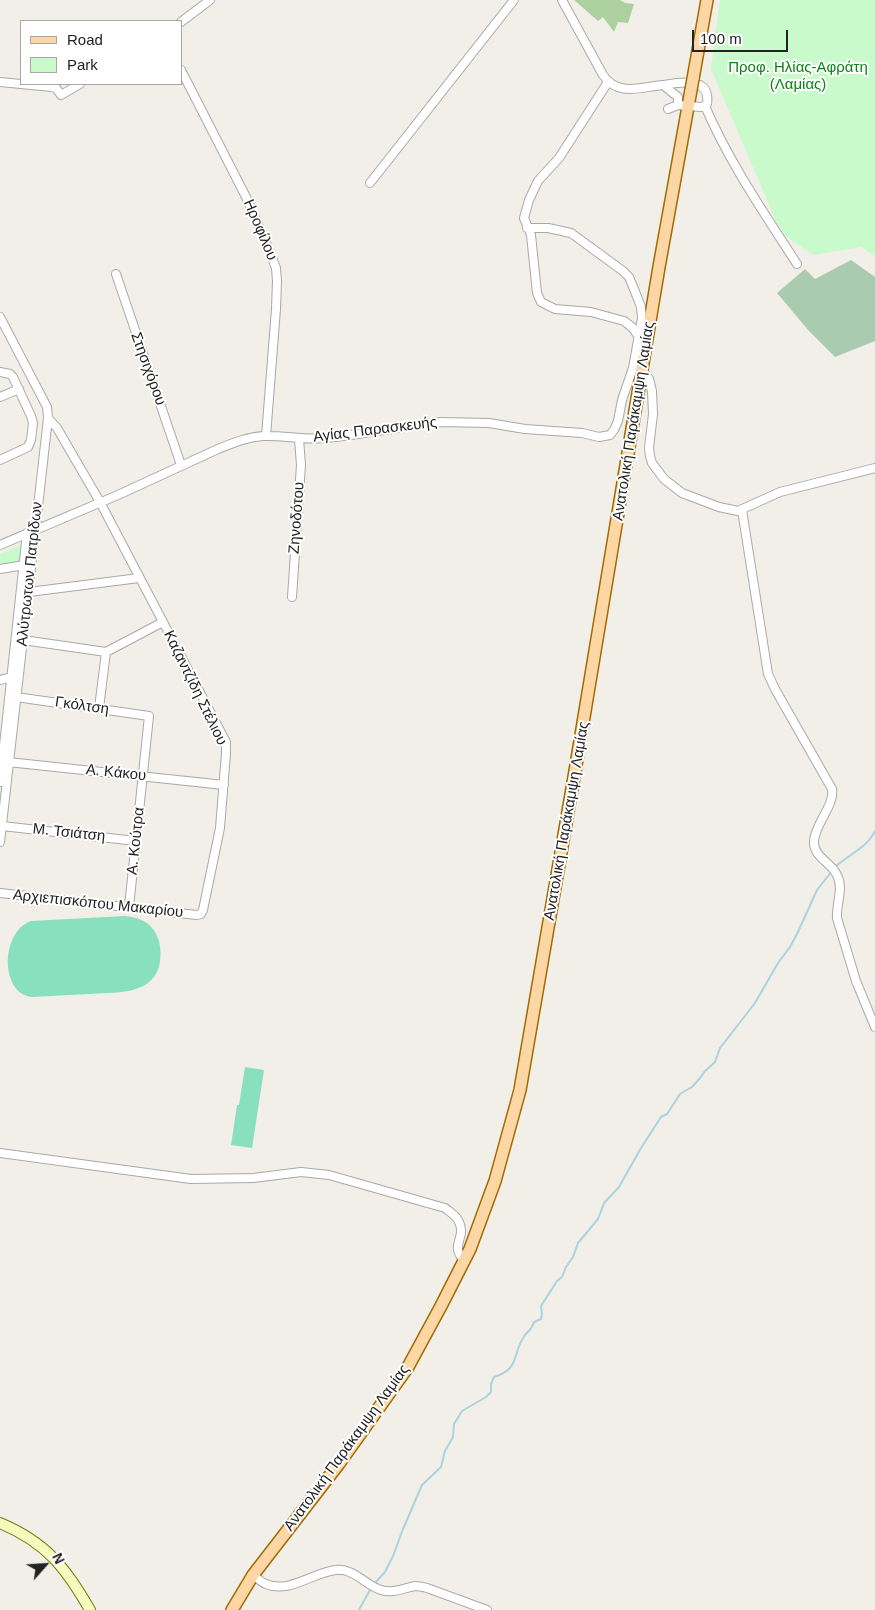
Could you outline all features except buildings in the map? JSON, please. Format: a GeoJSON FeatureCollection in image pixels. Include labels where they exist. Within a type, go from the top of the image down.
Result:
{"type":"FeatureCollection","features":[{"type":"Feature","properties":{"kind":"main road","name":"Ανατολική Παράκαμψη Λαμίας"},"geometry":{"type":"LineString","coordinates":[[232,1610],[253,1575],[338,1465],[394,1387],[421,1344],[464,1260],[495,1181],[520,1090],[573,787],[642,369],[641,339],[683,106],[692,85],[707,0]]}},
{"type":"Feature","properties":{"kind":"main road","name":"Ανατολική Παράκαμψη Λαμίας"},"geometry":{"type":"LineString","coordinates":[[224,1610],[239,1588],[253,1575]]}},
{"type":"Feature","properties":{"kind":"street"},"geometry":{"type":"LineString","coordinates":[[182,21],[210,0]]}},
{"type":"Feature","properties":{"kind":"street"},"geometry":{"type":"LineString","coordinates":[[370,183],[514,0]]}},
{"type":"Feature","properties":{"kind":"street"},"geometry":{"type":"LineString","coordinates":[[562,0],[603,75],[616,88],[624,89],[685,82],[699,84],[704,89],[708,98],[705,106]]}},
{"type":"Feature","properties":{"kind":"street","name":"Ηροφίλου"},"geometry":{"type":"LineString","coordinates":[[182,72],[246,197],[268,245],[276,268],[276,309],[266,436]]}},
{"type":"Feature","properties":{"kind":"street"},"geometry":{"type":"LineString","coordinates":[[0,82],[20,84]]}},
{"type":"Feature","properties":{"kind":"street"},"geometry":{"type":"LineString","coordinates":[[608,82],[559,158],[538,181],[524,213],[524,220],[530,235],[537,293],[541,302],[555,309],[592,312],[618,319],[630,325],[641,339]]}},
{"type":"Feature","properties":{"kind":"street"},"geometry":{"type":"LineString","coordinates":[[31,85],[56,88],[61,94],[78,85]]}},
{"type":"Feature","properties":{"kind":"street"},"geometry":{"type":"LineString","coordinates":[[663,85],[678,97],[683,106]]}},
{"type":"Feature","properties":{"kind":"street"},"geometry":{"type":"LineString","coordinates":[[668,109],[683,106],[705,106]]}},
{"type":"Feature","properties":{"kind":"street"},"geometry":{"type":"LineString","coordinates":[[705,106],[726,149],[777,235],[797,264]]}},
{"type":"Feature","properties":{"kind":"street"},"geometry":{"type":"LineString","coordinates":[[527,228],[548,228],[571,233],[627,274],[642,310],[641,339]]}},
{"type":"Feature","properties":{"kind":"street","name":"Στησιχόρου"},"geometry":{"type":"LineString","coordinates":[[116,274],[181,465]]}},
{"type":"Feature","properties":{"kind":"street","name":"Αλύτρωτων Πατρίδων"},"geometry":{"type":"LineString","coordinates":[[0,316],[47,406],[48,418],[0,842]]}},
{"type":"Feature","properties":{"kind":"street","name":"Αγίας Παρασκευής"},"geometry":{"type":"LineString","coordinates":[[0,545],[235,442],[266,436],[299,439],[323,438],[440,422],[455,422],[497,423],[532,430],[573,432],[599,437],[607,436],[614,430],[618,421],[622,400],[641,339]]}},
{"type":"Feature","properties":{"kind":"street"},"geometry":{"type":"LineString","coordinates":[[642,369],[649,378],[652,391],[653,414],[649,453],[656,468],[672,487],[682,493],[731,511],[742,510],[780,492],[875,468]]}},
{"type":"Feature","properties":{"kind":"street"},"geometry":{"type":"LineString","coordinates":[[0,372],[10,374],[13,377],[33,423],[31,440],[28,446],[0,460]]}},
{"type":"Feature","properties":{"kind":"street"},"geometry":{"type":"LineString","coordinates":[[0,397],[18,388]]}},
{"type":"Feature","properties":{"kind":"street","name":"Καζαντζίδη Στέλιου"},"geometry":{"type":"LineString","coordinates":[[48,418],[57,428],[100,502],[226,742],[218,841],[203,910],[201,914],[197,915]]}},
{"type":"Feature","properties":{"kind":"street","name":"Ζηνοδότου"},"geometry":{"type":"LineString","coordinates":[[292,597],[301,465],[299,439]]}},
{"type":"Feature","properties":{"kind":"street"},"geometry":{"type":"LineString","coordinates":[[742,510],[768,674],[774,688],[832,789],[831,799],[816,831],[814,845],[817,853],[834,869],[840,881],[837,918],[856,981],[875,1027]]}},
{"type":"Feature","properties":{"kind":"street"},"geometry":{"type":"LineString","coordinates":[[0,782],[28,533]]}},
{"type":"Feature","properties":{"kind":"street"},"geometry":{"type":"LineString","coordinates":[[0,569],[24,565]]}},
{"type":"Feature","properties":{"kind":"street"},"geometry":{"type":"LineString","coordinates":[[28,592],[139,578]]}},
{"type":"Feature","properties":{"kind":"street"},"geometry":{"type":"LineString","coordinates":[[22,640],[106,652],[163,622]]}},
{"type":"Feature","properties":{"kind":"street"},"geometry":{"type":"LineString","coordinates":[[99,708],[106,652]]}},
{"type":"Feature","properties":{"kind":"street"},"geometry":{"type":"LineString","coordinates":[[0,680],[12,677]]}},
{"type":"Feature","properties":{"kind":"street","name":"Γκόλτση"},"geometry":{"type":"LineString","coordinates":[[16,697],[148,715]]}},
{"type":"Feature","properties":{"kind":"street","name":"Α. Κούτρα"},"geometry":{"type":"LineString","coordinates":[[129,907],[144,776],[148,715]]}},
{"type":"Feature","properties":{"kind":"street","name":"Α. Κάκου"},"geometry":{"type":"LineString","coordinates":[[8,762],[224,785]]}},
{"type":"Feature","properties":{"kind":"street","name":"Μ. Τσιάτση"},"geometry":{"type":"LineString","coordinates":[[2,826],[136,841]]}},
{"type":"Feature","properties":{"kind":"street","name":"Αρχιεπισκόπου Μακαρίου"},"geometry":{"type":"LineString","coordinates":[[0,893],[197,915]]}},
{"type":"Feature","properties":{"kind":"street"},"geometry":{"type":"LineString","coordinates":[[0,1152],[182,1178],[253,1178],[301,1172],[329,1175],[445,1208],[460,1223],[461,1236],[457,1245],[458,1252],[464,1260]]}},
{"type":"Feature","properties":{"kind":"street"},"geometry":{"type":"LineString","coordinates":[[0,1522],[31,1538],[54,1557],[72,1580],[90,1610]]}},
{"type":"Feature","properties":{"kind":"street"},"geometry":{"type":"LineString","coordinates":[[253,1575],[266,1584],[282,1586],[295,1584],[328,1571],[348,1571],[382,1591],[395,1591],[417,1586],[487,1610]]}},
{"type":"Feature","properties":{"kind":"green space"},"geometry":{"type":"Polygon","coordinates":[[[574,0],[620,0],[625,3],[634,4],[628,23],[618,22],[614,32],[603,17],[598,21],[574,0]]]}},
{"type":"Feature","properties":{"kind":"green space","name":"Προφ. Ηλίας-Αφράτη (Λαμίας)"},"geometry":{"type":"Polygon","coordinates":[[[720,0],[875,0],[875,256],[861,247],[813,255],[787,237],[776,221],[711,69],[720,0]]]}},
{"type":"Feature","properties":{"kind":"green space"},"geometry":{"type":"Polygon","coordinates":[[[851,260],[875,277],[875,341],[835,357],[808,330],[777,293],[805,269],[815,279],[851,260]]]}},
{"type":"Feature","properties":{"kind":"green space"},"geometry":{"type":"Polygon","coordinates":[[[23,544],[22,563],[0,566],[0,554],[23,544]]]}},
{"type":"Feature","properties":{"kind":"green space"},"geometry":{"type":"Polygon","coordinates":[[[125,916],[146,922],[157,935],[160,947],[159,967],[148,983],[130,991],[32,997],[21,993],[14,985],[9,975],[9,949],[21,927],[31,921],[125,916]]]}},
{"type":"Feature","properties":{"kind":"green space"},"geometry":{"type":"Polygon","coordinates":[[[245,1067],[264,1070],[252,1148],[231,1145],[245,1067]]]}},
{"type":"Feature","properties":{"kind":"waterway"},"geometry":{"type":"LineString","coordinates":[[835,867],[862,847],[875,831]]}},
{"type":"Feature","properties":{"kind":"waterway"},"geometry":{"type":"LineString","coordinates":[[374,1584],[385,1572],[393,1556],[422,1485],[441,1467],[445,1451],[453,1437],[454,1424],[462,1411],[486,1397],[491,1392],[491,1384],[494,1377],[503,1374],[512,1365],[521,1341],[534,1322],[541,1319],[541,1306],[557,1281],[562,1277],[578,1243],[598,1219],[604,1203],[619,1187],[661,1117],[667,1114],[680,1094],[692,1087],[715,1062],[720,1048],[755,1003],[778,963],[790,947],[817,890],[832,871]]}},
{"type":"Feature","properties":{"kind":"waterway"},"geometry":{"type":"LineString","coordinates":[[359,1610],[371,1588]]}}]}
